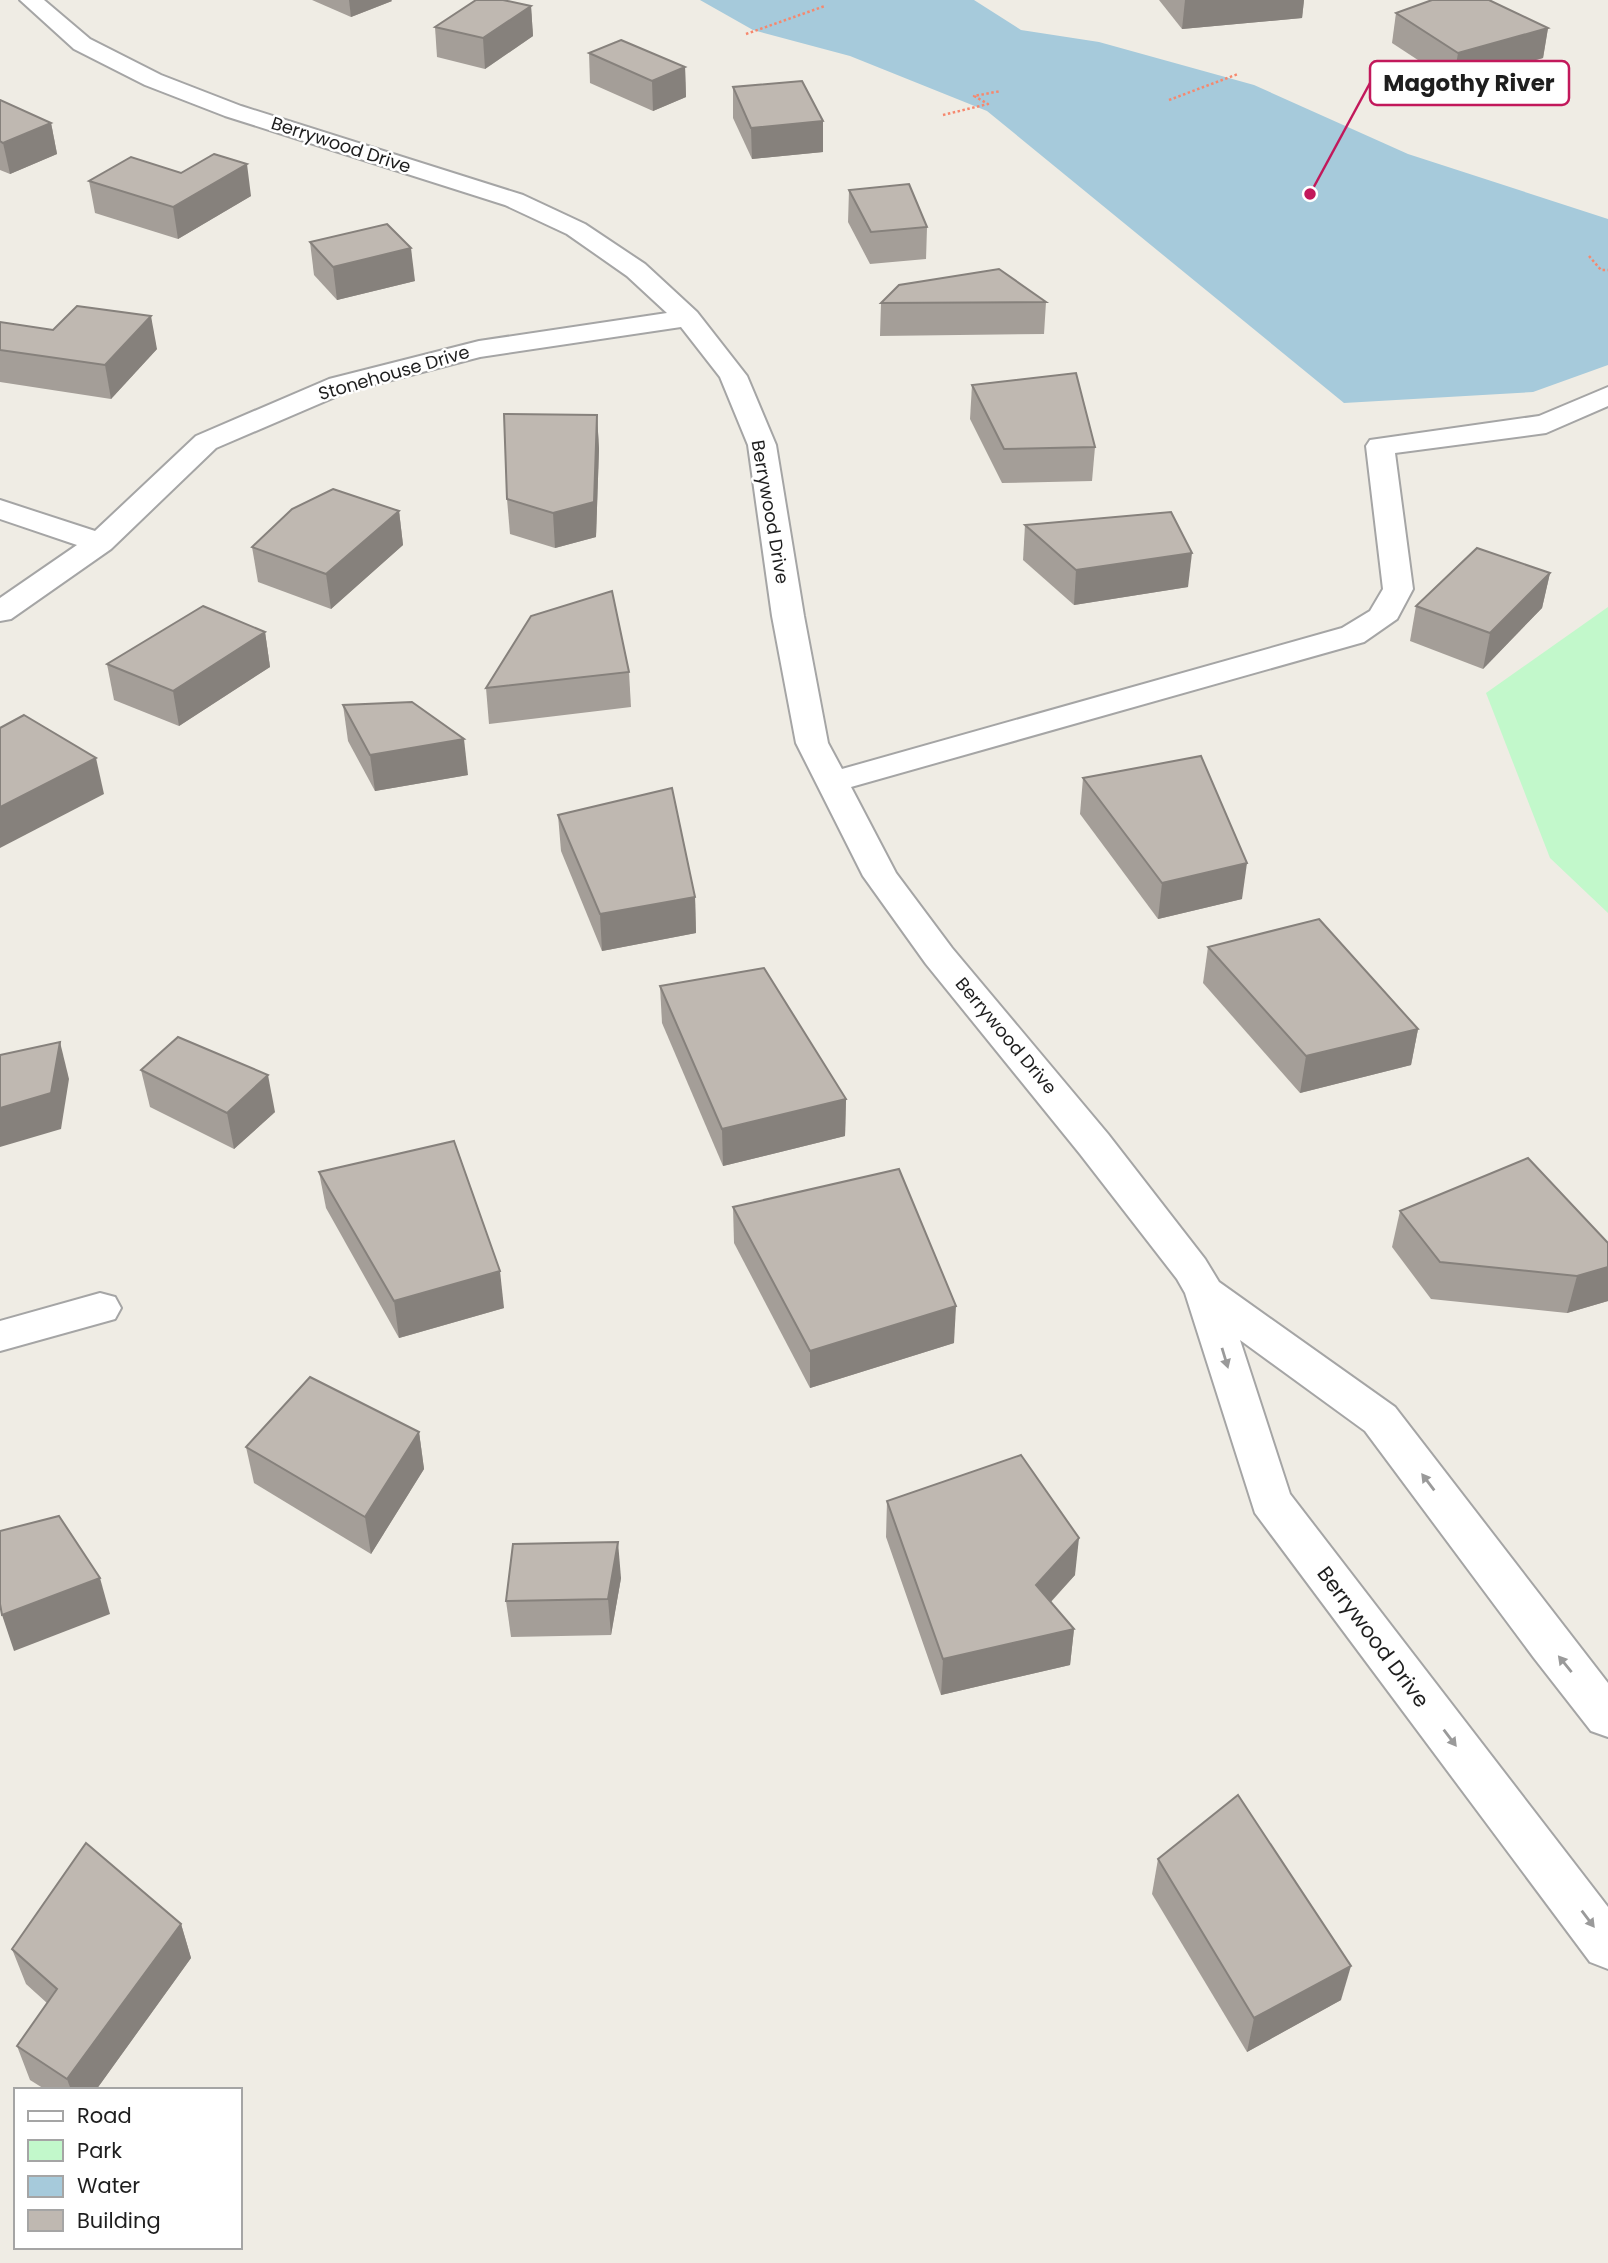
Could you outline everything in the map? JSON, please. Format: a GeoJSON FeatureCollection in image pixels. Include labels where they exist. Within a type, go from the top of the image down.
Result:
{"type":"FeatureCollection","features":[{"type":"Feature","properties":{"kind":"street","name":"Berrywood Drive"},"geometry":{"type":"LineString","coordinates":[[31,0],[82,44],[153,80],[233,111],[514,200],[576,229],[636,270],[688,318],[733,376],[762,444],[788,616],[810,733],[880,876],[939,956],[1094,1143],[1191,1269],[1205,1293],[1270,1501],[1608,1946]]}},
{"type":"Feature","properties":{"kind":"street","name":"Stonehouse Drive"},"geometry":{"type":"LineString","coordinates":[[0,612],[100,543],[206,442],[339,385],[479,349],[688,318]]}},
{"type":"Feature","properties":{"kind":"street"},"geometry":{"type":"LineString","coordinates":[[832,782],[1353,635],[1377,622],[1392,608],[1398,589],[1380,446],[1546,424],[1608,395]]}},
{"type":"Feature","properties":{"kind":"street"},"geometry":{"type":"LineString","coordinates":[[0,509],[100,543]]}},
{"type":"Feature","properties":{"kind":"street","name":"Berrywood Drive"},"geometry":{"type":"LineString","coordinates":[[1205,1293],[1380,1419],[1550,1645],[1608,1717]]}},
{"type":"Feature","properties":{"kind":"street"},"geometry":{"type":"LineString","coordinates":[[0,1336],[100,1308]]}},
{"type":"Feature","properties":{"kind":"path"},"geometry":{"type":"LineString","coordinates":[[746,34],[825,6]]}},
{"type":"Feature","properties":{"kind":"path"},"geometry":{"type":"LineString","coordinates":[[1169,100],[1238,74]]}},
{"type":"Feature","properties":{"kind":"path"},"geometry":{"type":"LineString","coordinates":[[943,115],[988,104],[974,96],[1001,91]]}},
{"type":"Feature","properties":{"kind":"path"},"geometry":{"type":"LineString","coordinates":[[1589,256],[1601,270],[1608,270]]}},
{"type":"Feature","properties":{"kind":"green space"},"geometry":{"type":"Polygon","coordinates":[[[1608,607],[1608,913],[1550,858],[1486,693],[1608,607]]]}},
{"type":"Feature","properties":{"kind":"water"},"geometry":{"type":"Polygon","coordinates":[[[700,0],[974,0],[1021,30],[1099,42],[1254,85],[1408,154],[1608,219],[1608,365],[1533,392],[1344,403],[987,111],[850,56],[753,30],[700,0]]]}},
{"type":"Feature","properties":{"kind":"building"},"geometry":{"type":"Polygon","coordinates":[[[476,0],[503,0],[531,6],[483,38],[435,27],[476,0]]]}},
{"type":"Feature","properties":{"kind":"building"},"geometry":{"type":"Polygon","coordinates":[[[1432,0],[1489,0],[1548,28],[1458,53],[1396,13],[1432,0]]]}},
{"type":"Feature","properties":{"kind":"building"},"geometry":{"type":"Polygon","coordinates":[[[621,40],[685,67],[652,81],[589,53],[621,40]]]}},
{"type":"Feature","properties":{"kind":"building"},"geometry":{"type":"Polygon","coordinates":[[[802,81],[823,121],[751,128],[733,87],[802,81]]]}},
{"type":"Feature","properties":{"kind":"building"},"geometry":{"type":"Polygon","coordinates":[[[0,100],[51,123],[3,143],[0,141],[0,100]]]}},
{"type":"Feature","properties":{"kind":"building"},"geometry":{"type":"Polygon","coordinates":[[[214,154],[247,164],[173,207],[89,181],[131,157],[181,173],[214,154]]]}},
{"type":"Feature","properties":{"kind":"building"},"geometry":{"type":"Polygon","coordinates":[[[909,184],[927,227],[871,232],[849,190],[909,184]]]}},
{"type":"Feature","properties":{"kind":"building"},"geometry":{"type":"Polygon","coordinates":[[[387,224],[411,248],[333,267],[310,242],[387,224]]]}},
{"type":"Feature","properties":{"kind":"building"},"geometry":{"type":"Polygon","coordinates":[[[999,269],[1046,302],[881,303],[899,285],[999,269]]]}},
{"type":"Feature","properties":{"kind":"building"},"geometry":{"type":"Polygon","coordinates":[[[77,306],[151,316],[105,365],[0,350],[0,322],[53,330],[77,306]]]}},
{"type":"Feature","properties":{"kind":"building"},"geometry":{"type":"Polygon","coordinates":[[[1076,373],[1095,447],[1004,449],[972,385],[1076,373]]]}},
{"type":"Feature","properties":{"kind":"building"},"geometry":{"type":"Polygon","coordinates":[[[504,414],[597,415],[594,502],[553,513],[507,499],[504,414]]]}},
{"type":"Feature","properties":{"kind":"building"},"geometry":{"type":"Polygon","coordinates":[[[333,489],[399,511],[326,574],[252,547],[292,509],[333,489]]]}},
{"type":"Feature","properties":{"kind":"building"},"geometry":{"type":"Polygon","coordinates":[[[1171,512],[1192,553],[1076,570],[1025,525],[1171,512]]]}},
{"type":"Feature","properties":{"kind":"building"},"geometry":{"type":"Polygon","coordinates":[[[1477,548],[1550,573],[1490,633],[1416,606],[1477,548]]]}},
{"type":"Feature","properties":{"kind":"building"},"geometry":{"type":"Polygon","coordinates":[[[612,591],[629,672],[486,688],[531,616],[612,591]]]}},
{"type":"Feature","properties":{"kind":"building"},"geometry":{"type":"Polygon","coordinates":[[[203,606],[265,632],[173,691],[107,664],[203,606]]]}},
{"type":"Feature","properties":{"kind":"building"},"geometry":{"type":"Polygon","coordinates":[[[412,702],[464,739],[370,755],[343,705],[412,702]]]}},
{"type":"Feature","properties":{"kind":"building"},"geometry":{"type":"Polygon","coordinates":[[[24,715],[96,758],[0,807],[0,728],[24,715]]]}},
{"type":"Feature","properties":{"kind":"building"},"geometry":{"type":"Polygon","coordinates":[[[1201,756],[1247,863],[1162,883],[1083,778],[1201,756]]]}},
{"type":"Feature","properties":{"kind":"building"},"geometry":{"type":"Polygon","coordinates":[[[672,788],[695,897],[600,914],[558,815],[672,788]]]}},
{"type":"Feature","properties":{"kind":"building"},"geometry":{"type":"Polygon","coordinates":[[[1319,919],[1418,1029],[1306,1056],[1208,947],[1319,919]]]}},
{"type":"Feature","properties":{"kind":"building"},"geometry":{"type":"Polygon","coordinates":[[[764,968],[846,1099],[722,1129],[660,986],[764,968]]]}},
{"type":"Feature","properties":{"kind":"building"},"geometry":{"type":"Polygon","coordinates":[[[178,1037],[268,1075],[227,1113],[141,1070],[178,1037]]]}},
{"type":"Feature","properties":{"kind":"building"},"geometry":{"type":"Polygon","coordinates":[[[60,1042],[51,1093],[0,1108],[0,1055],[60,1042]]]}},
{"type":"Feature","properties":{"kind":"building"},"geometry":{"type":"Polygon","coordinates":[[[454,1141],[500,1271],[394,1301],[319,1172],[454,1141]]]}},
{"type":"Feature","properties":{"kind":"building"},"geometry":{"type":"Polygon","coordinates":[[[1528,1158],[1608,1243],[1608,1267],[1577,1276],[1440,1262],[1400,1211],[1528,1158]]]}},
{"type":"Feature","properties":{"kind":"building"},"geometry":{"type":"Polygon","coordinates":[[[899,1169],[956,1306],[810,1351],[733,1207],[899,1169]]]}},
{"type":"Feature","properties":{"kind":"building"},"geometry":{"type":"Polygon","coordinates":[[[310,1377],[419,1432],[365,1517],[246,1447],[310,1377]]]}},
{"type":"Feature","properties":{"kind":"building"},"geometry":{"type":"Polygon","coordinates":[[[1021,1455],[1079,1538],[1036,1585],[1074,1629],[943,1659],[887,1501],[1021,1455]]]}},
{"type":"Feature","properties":{"kind":"building"},"geometry":{"type":"Polygon","coordinates":[[[59,1516],[100,1578],[2,1615],[0,1531],[59,1516]]]}},
{"type":"Feature","properties":{"kind":"building"},"geometry":{"type":"Polygon","coordinates":[[[618,1542],[608,1599],[506,1601],[513,1544],[618,1542]]]}},
{"type":"Feature","properties":{"kind":"building"},"geometry":{"type":"Polygon","coordinates":[[[1238,1795],[1351,1966],[1254,2018],[1158,1859],[1238,1795]]]}},
{"type":"Feature","properties":{"kind":"building"},"geometry":{"type":"Polygon","coordinates":[[[86,1843],[181,1924],[67,2079],[17,2046],[57,1989],[12,1949],[86,1843]]]}},
{"type":"Feature","properties":{"kind":"place","name":"Magothy River"},"geometry":{"type":"Point","coordinates":[1310,194]}}]}
